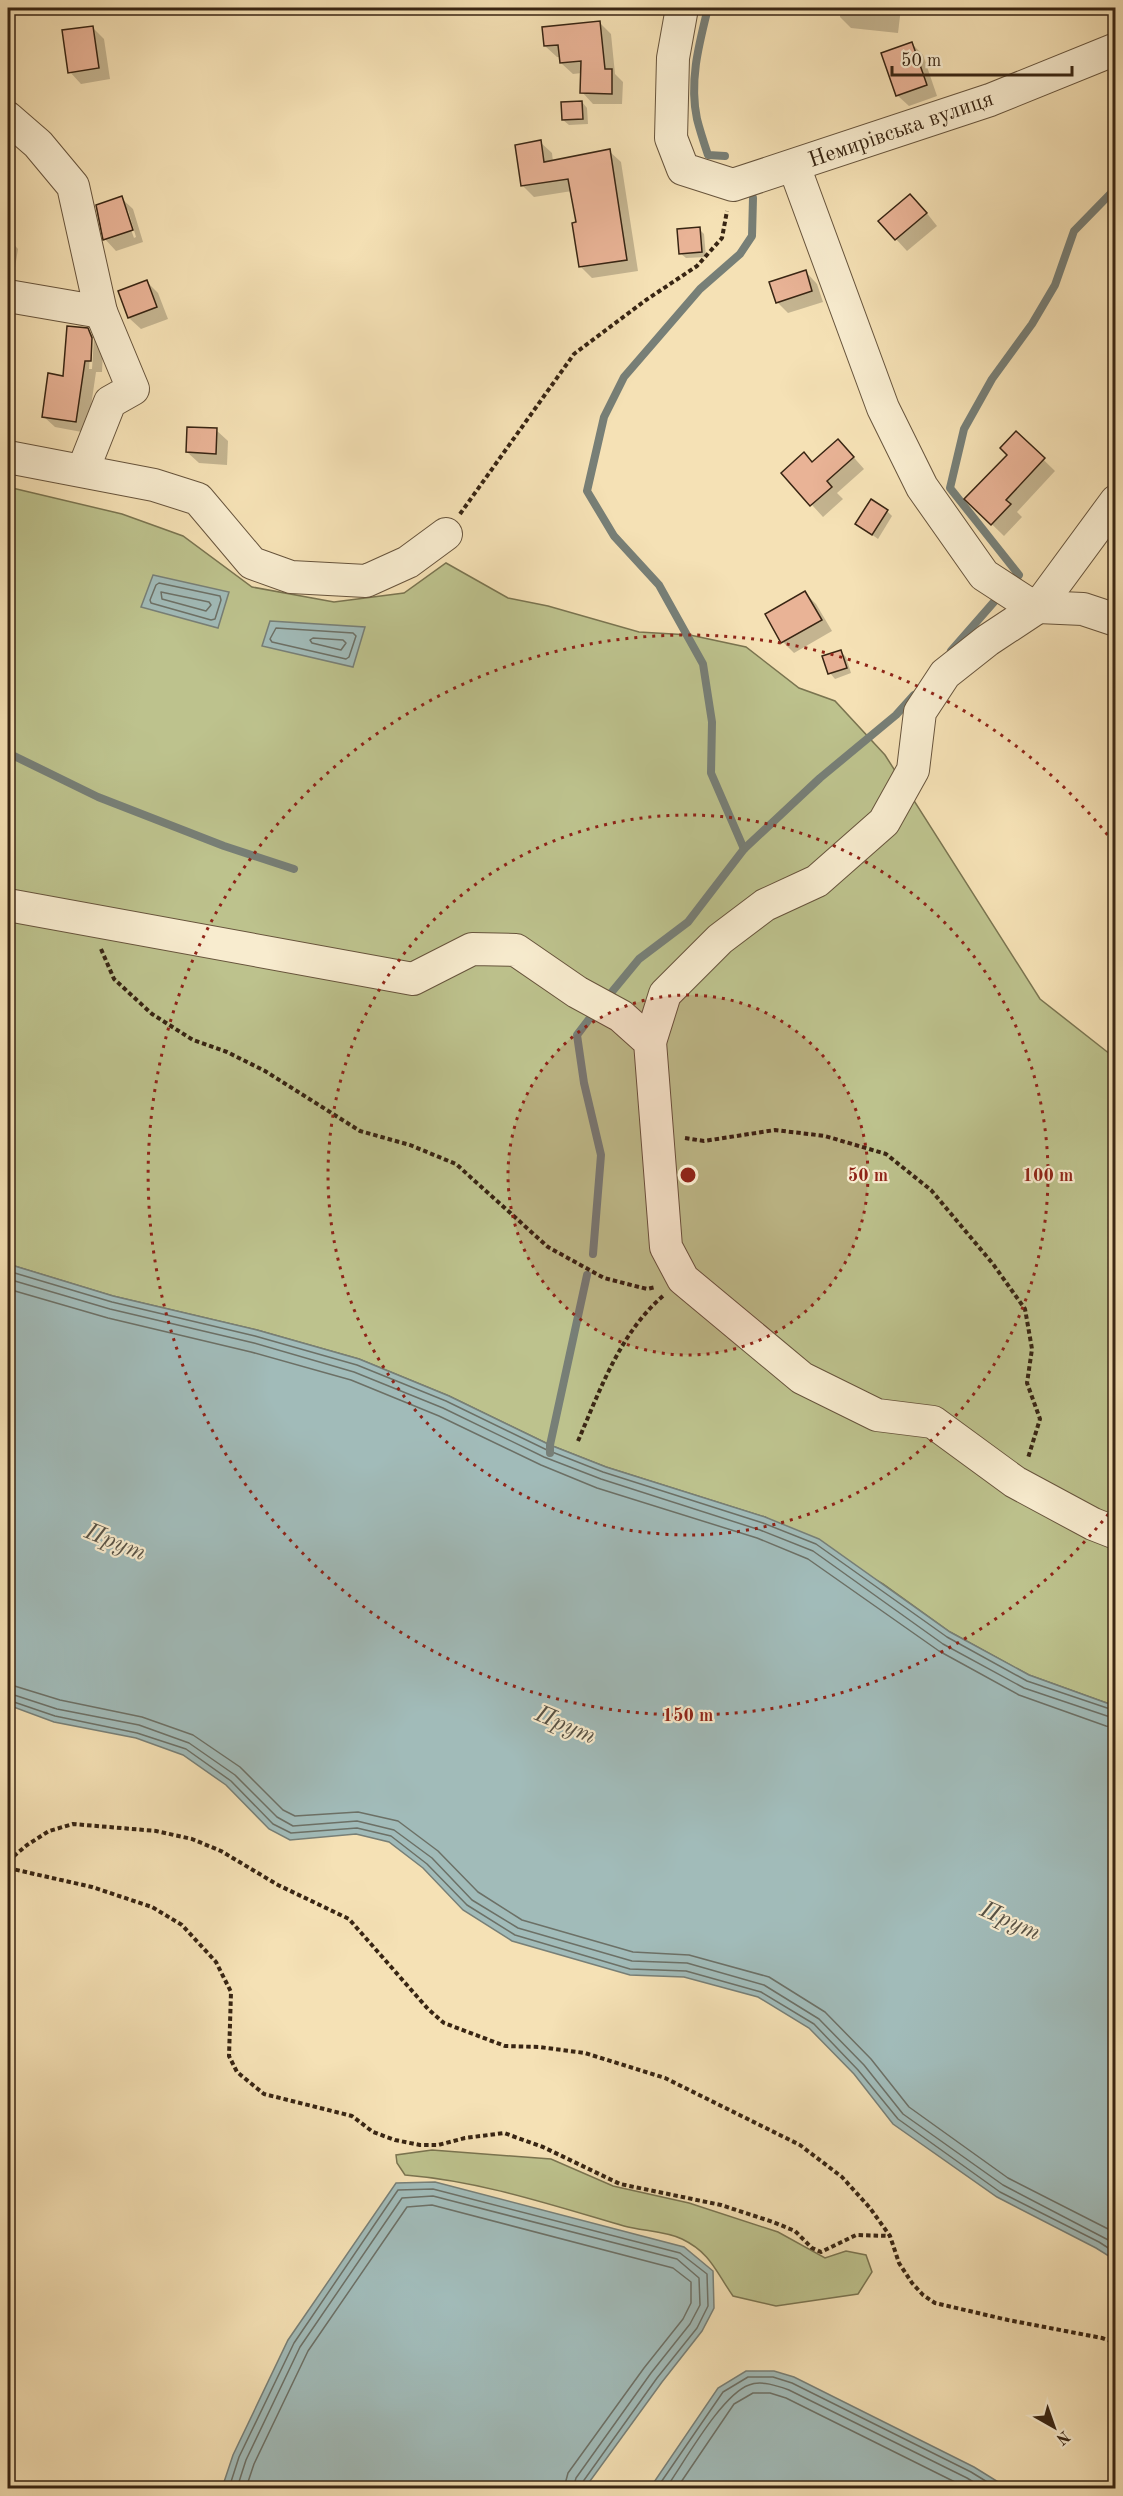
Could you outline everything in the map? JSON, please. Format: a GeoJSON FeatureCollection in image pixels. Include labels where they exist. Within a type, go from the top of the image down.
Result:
{"type":"FeatureCollection","features":[{"type":"Feature","properties":{"kind":"street"},"geometry":{"type":"LineString","coordinates":[[682,8],[673,58],[671,138],[683,169],[733,185]]}},
{"type":"Feature","properties":{"kind":"street","name":"Немирівська вулиця"},"geometry":{"type":"LineString","coordinates":[[733,185],[990,100],[1116,49]]}},
{"type":"Feature","properties":{"kind":"street"},"geometry":{"type":"LineString","coordinates":[[8,118],[38,144],[73,186],[100,312],[132,389],[110,402],[83,470]]}},
{"type":"Feature","properties":{"kind":"street"},"geometry":{"type":"LineString","coordinates":[[794,166],[883,408],[922,487],[984,575],[1031,604],[1083,609],[1116,620]]}},
{"type":"Feature","properties":{"kind":"street"},"geometry":{"type":"LineString","coordinates":[[8,296],[100,312]]}},
{"type":"Feature","properties":{"kind":"street"},"geometry":{"type":"LineString","coordinates":[[8,458],[83,470],[154,485],[198,499],[252,563],[291,577],[366,581],[408,562],[446,534]]}},
{"type":"Feature","properties":{"kind":"street"},"geometry":{"type":"LineString","coordinates":[[1116,501],[1031,604],[945,674],[920,712],[913,770],[884,822],[817,880],[765,905],[720,939],[665,994],[650,1042],[666,1247],[683,1279],[802,1378],[877,1414],[933,1422],[1015,1482],[1093,1524],[1116,1533]]}},
{"type":"Feature","properties":{"kind":"street"},"geometry":{"type":"LineString","coordinates":[[8,905],[413,978],[472,949],[516,950],[577,992],[621,1016],[650,1042]]}},
{"type":"Feature","properties":{"kind":"path"},"geometry":{"type":"LineString","coordinates":[[446,534],[574,354],[646,300],[697,266],[722,238],[733,185]]}},
{"type":"Feature","properties":{"kind":"path"},"geometry":{"type":"LineString","coordinates":[[94,921],[100,948],[114,979],[152,1014],[193,1040],[227,1052],[265,1071],[360,1131],[410,1145],[456,1164],[548,1247],[604,1278],[647,1289],[683,1279]]}},
{"type":"Feature","properties":{"kind":"path"},"geometry":{"type":"LineString","coordinates":[[657,1135],[704,1141],[775,1130],[825,1136],[886,1154],[931,1190],[993,1264],[1025,1309],[1032,1349],[1027,1383],[1041,1419],[1026,1463],[1015,1482]]}},
{"type":"Feature","properties":{"kind":"path"},"geometry":{"type":"LineString","coordinates":[[578,1441],[605,1379],[634,1326],[657,1301],[683,1279]]}},
{"type":"Feature","properties":{"kind":"path"},"geometry":{"type":"LineString","coordinates":[[8,1861],[49,1831],[73,1824],[156,1831],[192,1839],[221,1851],[278,1885],[349,1919],[398,1977],[444,2023],[505,2046],[539,2047],[585,2053],[665,2078],[800,2145],[842,2177],[870,2208],[890,2236],[899,2264],[923,2295],[934,2302],[1008,2320],[1102,2338],[1116,2343]]}},
{"type":"Feature","properties":{"kind":"path"},"geometry":{"type":"LineString","coordinates":[[8,1868],[92,1887],[152,1907],[182,1925],[216,1962],[231,1992],[229,2056],[237,2072],[264,2094],[352,2116],[373,2132],[395,2140],[420,2145],[438,2145],[465,2138],[504,2133],[543,2146],[620,2184],[721,2205],[773,2222],[795,2231],[812,2248],[821,2252],[856,2235],[890,2236]]}},
{"type":"Feature","properties":{"kind":"green space"},"geometry":{"type":"Polygon","coordinates":[[[8,487],[122,514],[183,536],[252,587],[334,602],[404,593],[446,563],[508,598],[548,606],[639,632],[690,635],[746,647],[799,688],[835,701],[885,755],[1040,999],[1115,1058],[1115,1706],[1029,1675],[950,1632],[883,1584],[765,1517],[606,1467],[550,1445],[449,1396],[359,1359],[257,1330],[113,1296],[8,1264],[8,487]]]}},
{"type":"Feature","properties":{"kind":"green space"},"geometry":{"type":"Polygon","coordinates":[[[432,2150],[551,2159],[613,2186],[689,2203],[778,2232],[825,2258],[846,2251],[866,2255],[872,2272],[858,2294],[776,2306],[733,2296],[700,2250],[675,2236],[624,2226],[488,2188],[405,2175],[397,2163],[396,2155],[432,2150]]]}},
{"type":"Feature","properties":{"kind":"water"},"geometry":{"type":"Polygon","coordinates":[[[153,575],[229,592],[218,628],[141,607],[153,575]]]}},
{"type":"Feature","properties":{"kind":"water"},"geometry":{"type":"Polygon","coordinates":[[[270,621],[365,627],[353,667],[262,646],[270,621]]]}},
{"type":"Feature","properties":{"kind":"water","name":"Прут"},"geometry":{"type":"Polygon","coordinates":[[[8,1264],[113,1296],[257,1330],[359,1359],[449,1396],[550,1445],[606,1467],[765,1517],[819,1539],[950,1632],[1029,1675],[1115,1706],[1115,2260],[997,2197],[893,2124],[854,2074],[809,2028],[758,1997],[684,1977],[630,1975],[512,1941],[463,1910],[423,1868],[389,1842],[356,1834],[290,1840],[269,1829],[226,1785],[183,1755],[136,1738],[54,1722],[8,1705],[8,1264]]]}},
{"type":"Feature","properties":{"kind":"water"},"geometry":{"type":"Polygon","coordinates":[[[435,2182],[684,2247],[713,2271],[714,2308],[702,2331],[585,2488],[222,2488],[233,2455],[288,2340],[396,2183],[435,2182]]]}},
{"type":"Feature","properties":{"kind":"water"},"geometry":{"type":"Polygon","coordinates":[[[746,2371],[774,2371],[794,2377],[974,2467],[1008,2488],[650,2488],[718,2388],[746,2371]]]}},
{"type":"Feature","properties":{"kind":"building"},"geometry":{"type":"Polygon","coordinates":[[[600,21],[605,69],[612,69],[612,94],[580,93],[581,61],[560,63],[558,45],[544,46],[542,27],[600,21]]]}},
{"type":"Feature","properties":{"kind":"building"},"geometry":{"type":"Polygon","coordinates":[[[93,26],[99,68],[68,73],[62,30],[93,26]]]}},
{"type":"Feature","properties":{"kind":"building"},"geometry":{"type":"Polygon","coordinates":[[[912,42],[927,85],[896,96],[881,53],[912,42]]]}},
{"type":"Feature","properties":{"kind":"building"},"geometry":{"type":"Polygon","coordinates":[[[582,101],[583,119],[562,120],[561,102],[582,101]]]}},
{"type":"Feature","properties":{"kind":"building"},"geometry":{"type":"Polygon","coordinates":[[[541,140],[544,162],[610,149],[627,260],[579,267],[572,223],[576,222],[568,179],[521,186],[515,145],[541,140]]]}},
{"type":"Feature","properties":{"kind":"building"},"geometry":{"type":"Polygon","coordinates":[[[910,194],[927,213],[895,240],[878,221],[910,194]]]}},
{"type":"Feature","properties":{"kind":"building"},"geometry":{"type":"Polygon","coordinates":[[[122,196],[133,230],[103,240],[96,205],[122,196]]]}},
{"type":"Feature","properties":{"kind":"building"},"geometry":{"type":"Polygon","coordinates":[[[700,227],[702,252],[679,254],[677,229],[700,227]]]}},
{"type":"Feature","properties":{"kind":"building"},"geometry":{"type":"Polygon","coordinates":[[[806,270],[812,291],[776,303],[769,282],[806,270]]]}},
{"type":"Feature","properties":{"kind":"building"},"geometry":{"type":"Polygon","coordinates":[[[147,280],[157,307],[128,318],[118,291],[147,280]]]}},
{"type":"Feature","properties":{"kind":"building"},"geometry":{"type":"Polygon","coordinates":[[[67,326],[88,328],[92,338],[91,361],[85,361],[76,422],[42,417],[48,373],[63,376],[67,326]]]}},
{"type":"Feature","properties":{"kind":"building"},"geometry":{"type":"Polygon","coordinates":[[[187,427],[217,428],[216,454],[186,452],[187,427]]]}},
{"type":"Feature","properties":{"kind":"building"},"geometry":{"type":"Polygon","coordinates":[[[1016,431],[1045,458],[1006,500],[1011,504],[991,525],[964,499],[1007,455],[1000,448],[1016,431]]]}},
{"type":"Feature","properties":{"kind":"building"},"geometry":{"type":"Polygon","coordinates":[[[838,439],[854,457],[827,481],[832,487],[810,506],[781,473],[804,452],[812,462],[838,439]]]}},
{"type":"Feature","properties":{"kind":"building"},"geometry":{"type":"Polygon","coordinates":[[[871,499],[888,510],[872,535],[855,524],[871,499]]]}},
{"type":"Feature","properties":{"kind":"building"},"geometry":{"type":"Polygon","coordinates":[[[805,591],[822,620],[781,643],[765,614],[805,591]]]}},
{"type":"Feature","properties":{"kind":"building"},"geometry":{"type":"Polygon","coordinates":[[[841,650],[847,668],[828,674],[822,656],[841,650]]]}},
{"type":"Feature","properties":{"kind":"waterway"},"geometry":{"type":"LineString","coordinates":[[708,8],[696,63],[695,105],[698,124],[708,155],[725,156]]}},
{"type":"Feature","properties":{"kind":"waterway"},"geometry":{"type":"LineString","coordinates":[[1011,584],[1019,575],[950,488],[964,429],[992,379],[1032,324],[1055,285],[1074,231],[1116,188]]}},
{"type":"Feature","properties":{"kind":"waterway"},"geometry":{"type":"LineString","coordinates":[[744,849],[711,773],[712,722],[703,664],[659,585],[614,536],[587,491],[604,417],[624,377],[700,289],[740,254],[752,236],[753,198]]}},
{"type":"Feature","properties":{"kind":"waterway"},"geometry":{"type":"LineString","coordinates":[[951,651],[1000,595]]}},
{"type":"Feature","properties":{"kind":"waterway"},"geometry":{"type":"LineString","coordinates":[[606,999],[639,959],[688,922],[744,849],[820,778],[896,715],[914,695]]}},
{"type":"Feature","properties":{"kind":"waterway"},"geometry":{"type":"LineString","coordinates":[[8,753],[98,797],[224,846],[294,869]]}},
{"type":"Feature","properties":{"kind":"waterway"},"geometry":{"type":"LineString","coordinates":[[593,1254],[601,1155],[584,1083],[577,1035],[596,1010]]}},
{"type":"Feature","properties":{"kind":"waterway"},"geometry":{"type":"LineString","coordinates":[[550,1453],[587,1275]]}}]}
